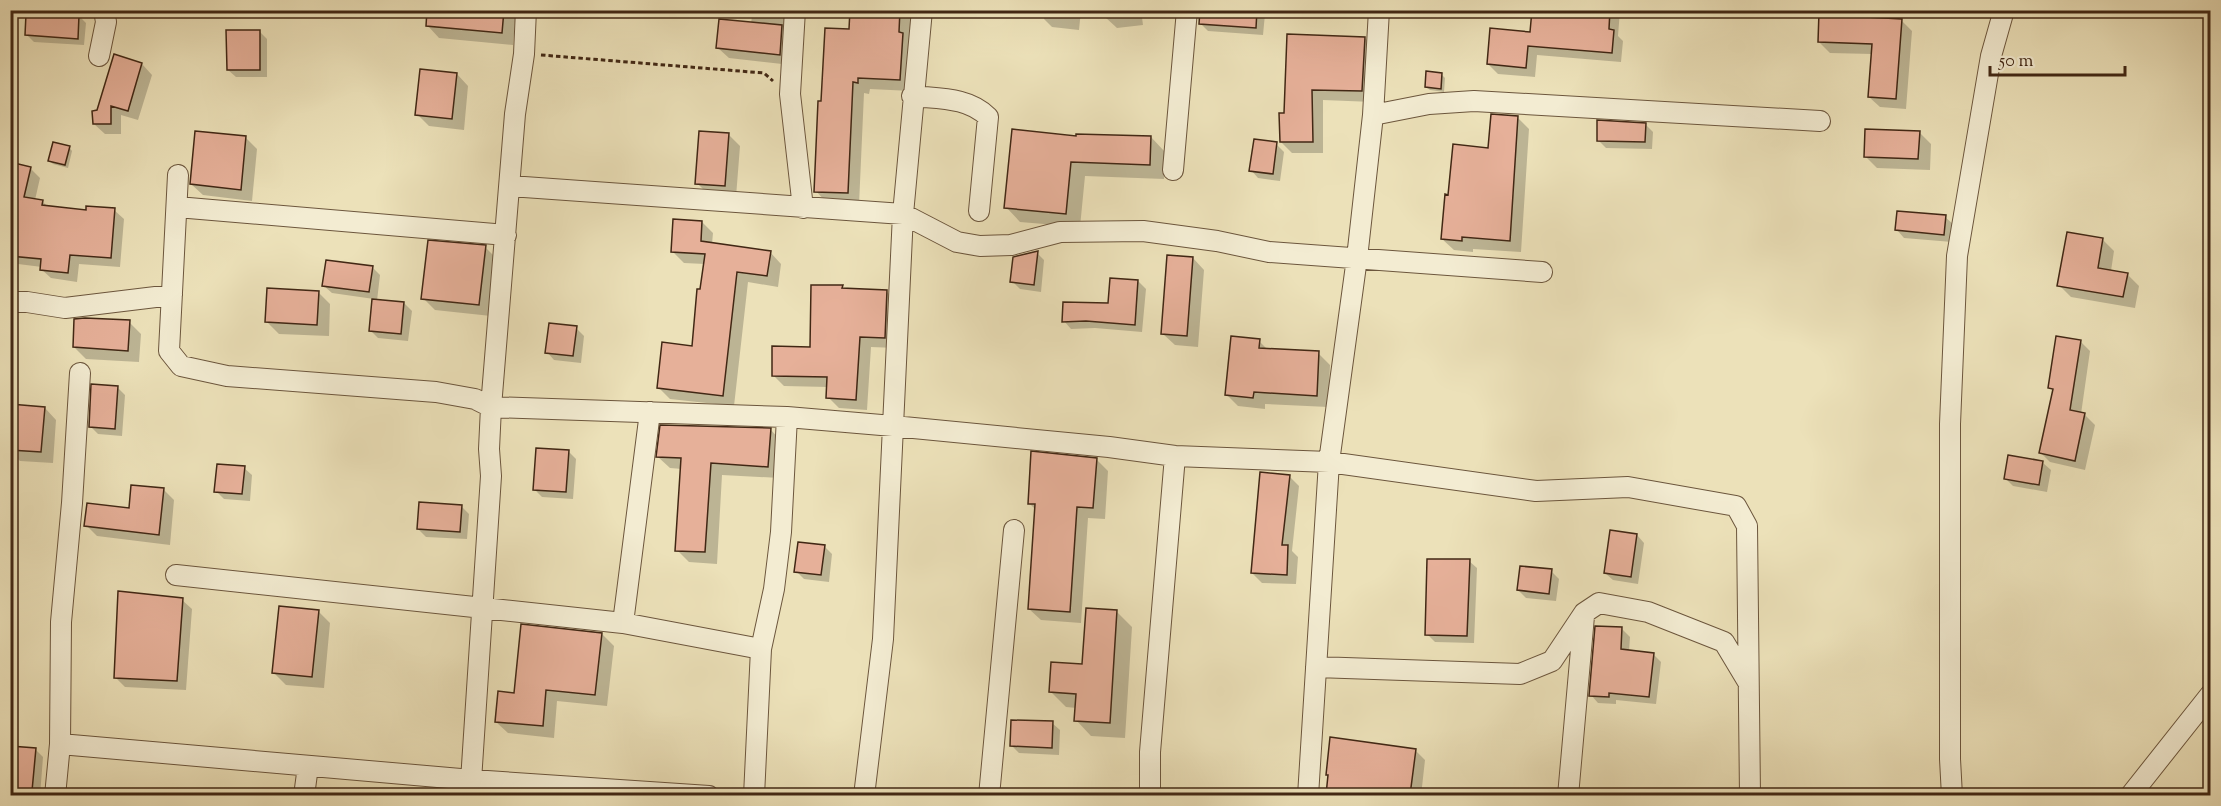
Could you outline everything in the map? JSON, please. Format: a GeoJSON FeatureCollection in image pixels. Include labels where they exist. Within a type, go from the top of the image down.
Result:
{"type":"FeatureCollection","features":[{"type":"Feature","properties":{"kind":"street"},"geometry":{"type":"LineString","coordinates":[[99,56],[106,22],[104,10]]}},
{"type":"Feature","properties":{"kind":"street"},"geometry":{"type":"LineString","coordinates":[[471,788],[484,609],[491,476],[489,449],[514,114],[524,54],[526,10]]}},
{"type":"Feature","properties":{"kind":"street"},"geometry":{"type":"LineString","coordinates":[[795,10],[790,94],[803,207]]}},
{"type":"Feature","properties":{"kind":"street"},"geometry":{"type":"LineString","coordinates":[[864,795],[882,639],[903,214],[912,96],[922,10]]}},
{"type":"Feature","properties":{"kind":"street"},"geometry":{"type":"LineString","coordinates":[[1173,170],[1187,10]]}},
{"type":"Feature","properties":{"kind":"street"},"geometry":{"type":"LineString","coordinates":[[1308,795],[1329,462],[1357,258],[1373,115],[1379,10]]}},
{"type":"Feature","properties":{"kind":"street"},"geometry":{"type":"LineString","coordinates":[[1952,795],[1950,759],[1950,424],[1957,256],[1991,56],[2004,10]]}},
{"type":"Feature","properties":{"kind":"street"},"geometry":{"type":"LineString","coordinates":[[912,96],[963,101],[979,107],[988,117],[979,211]]}},
{"type":"Feature","properties":{"kind":"street"},"geometry":{"type":"LineString","coordinates":[[1373,115],[1429,104],[1474,101],[1820,121]]}},
{"type":"Feature","properties":{"kind":"street"},"geometry":{"type":"LineString","coordinates":[[178,175],[170,351],[181,366],[227,376],[436,392],[475,399],[492,407],[787,417],[1109,447],[1175,456],[1329,462],[1536,491],[1628,488],[1736,506],[1748,526],[1750,795]]}},
{"type":"Feature","properties":{"kind":"street"},"geometry":{"type":"LineString","coordinates":[[510,186],[903,214],[957,242],[980,246],[1011,245],[1060,232],[1143,231],[1217,241],[1269,252],[1542,272]]}},
{"type":"Feature","properties":{"kind":"street"},"geometry":{"type":"LineString","coordinates":[[177,207],[506,235]]}},
{"type":"Feature","properties":{"kind":"street"},"geometry":{"type":"LineString","coordinates":[[10,302],[27,302],[65,308],[172,295]]}},
{"type":"Feature","properties":{"kind":"street"},"geometry":{"type":"LineString","coordinates":[[55,795],[60,744],[61,622],[72,503],[80,373]]}},
{"type":"Feature","properties":{"kind":"street"},"geometry":{"type":"LineString","coordinates":[[623,623],[650,412]]}},
{"type":"Feature","properties":{"kind":"street"},"geometry":{"type":"LineString","coordinates":[[754,795],[761,649],[774,589],[781,532],[787,417]]}},
{"type":"Feature","properties":{"kind":"street"},"geometry":{"type":"LineString","coordinates":[[1150,795],[1150,752],[1175,456]]}},
{"type":"Feature","properties":{"kind":"street"},"geometry":{"type":"LineString","coordinates":[[988,795],[1014,530]]}},
{"type":"Feature","properties":{"kind":"street"},"geometry":{"type":"LineString","coordinates":[[176,575],[623,623],[761,649]]}},
{"type":"Feature","properties":{"kind":"street"},"geometry":{"type":"LineString","coordinates":[[1316,667],[1520,674],[1552,661],[1584,613],[1599,603],[1648,612],[1724,642],[1748,682]]}},
{"type":"Feature","properties":{"kind":"street"},"geometry":{"type":"LineString","coordinates":[[1568,795],[1584,613]]}},
{"type":"Feature","properties":{"kind":"street"},"geometry":{"type":"LineString","coordinates":[[2130,795],[2211,695]]}},
{"type":"Feature","properties":{"kind":"street"},"geometry":{"type":"LineString","coordinates":[[60,744],[308,766],[471,788],[709,795]]}},
{"type":"Feature","properties":{"kind":"street"},"geometry":{"type":"LineString","coordinates":[[304,795],[308,766]]}},
{"type":"Feature","properties":{"kind":"path"},"geometry":{"type":"LineString","coordinates":[[524,54],[764,73],[790,94]]}},
{"type":"Feature","properties":{"kind":"building"},"geometry":{"type":"Polygon","coordinates":[[[427,10],[504,10],[502,33],[426,26],[427,10]]]}},
{"type":"Feature","properties":{"kind":"building"},"geometry":{"type":"Polygon","coordinates":[[[850,10],[900,10],[899,32],[903,33],[900,80],[858,78],[858,83],[853,82],[848,193],[814,192],[818,101],[821,101],[825,28],[849,29],[850,10]]]}},
{"type":"Feature","properties":{"kind":"building"},"geometry":{"type":"Polygon","coordinates":[[[1200,10],[1257,10],[1256,28],[1199,24],[1200,10]]]}},
{"type":"Feature","properties":{"kind":"building"},"geometry":{"type":"Polygon","coordinates":[[[1532,10],[1610,10],[1609,29],[1614,30],[1612,53],[1528,46],[1526,68],[1487,64],[1490,28],[1530,32],[1532,10]]]}},
{"type":"Feature","properties":{"kind":"building"},"geometry":{"type":"Polygon","coordinates":[[[1819,12],[1902,19],[1896,99],[1868,97],[1872,44],[1818,42],[1819,12]]]}},
{"type":"Feature","properties":{"kind":"building"},"geometry":{"type":"Polygon","coordinates":[[[26,14],[79,15],[78,39],[25,35],[26,14]]]}},
{"type":"Feature","properties":{"kind":"building"},"geometry":{"type":"Polygon","coordinates":[[[719,19],[782,25],[780,55],[716,48],[719,19]]]}},
{"type":"Feature","properties":{"kind":"building"},"geometry":{"type":"Polygon","coordinates":[[[226,30],[260,30],[260,70],[227,70],[226,30]]]}},
{"type":"Feature","properties":{"kind":"building"},"geometry":{"type":"Polygon","coordinates":[[[1287,34],[1365,37],[1362,91],[1312,90],[1313,142],[1280,142],[1279,113],[1284,113],[1287,34]]]}},
{"type":"Feature","properties":{"kind":"building"},"geometry":{"type":"Polygon","coordinates":[[[114,54],[142,63],[128,111],[111,106],[111,124],[93,124],[92,111],[97,110],[114,54]]]}},
{"type":"Feature","properties":{"kind":"building"},"geometry":{"type":"Polygon","coordinates":[[[420,69],[457,73],[452,119],[415,115],[420,69]]]}},
{"type":"Feature","properties":{"kind":"building"},"geometry":{"type":"Polygon","coordinates":[[[1426,71],[1442,73],[1441,89],[1425,87],[1426,71]]]}},
{"type":"Feature","properties":{"kind":"building"},"geometry":{"type":"Polygon","coordinates":[[[1491,114],[1518,116],[1510,241],[1462,237],[1462,241],[1441,239],[1453,144],[1488,148],[1491,114]]]}},
{"type":"Feature","properties":{"kind":"building"},"geometry":{"type":"Polygon","coordinates":[[[1597,120],[1646,123],[1645,142],[1597,141],[1597,120]]]}},
{"type":"Feature","properties":{"kind":"building"},"geometry":{"type":"Polygon","coordinates":[[[1012,129],[1076,136],[1076,134],[1151,136],[1150,165],[1071,162],[1066,214],[1004,208],[1012,129]]]}},
{"type":"Feature","properties":{"kind":"building"},"geometry":{"type":"Polygon","coordinates":[[[1865,129],[1920,131],[1918,159],[1864,157],[1865,129]]]}},
{"type":"Feature","properties":{"kind":"building"},"geometry":{"type":"Polygon","coordinates":[[[195,131],[246,136],[241,190],[190,184],[195,131]]]}},
{"type":"Feature","properties":{"kind":"building"},"geometry":{"type":"Polygon","coordinates":[[[699,131],[729,133],[725,186],[695,184],[699,131]]]}},
{"type":"Feature","properties":{"kind":"building"},"geometry":{"type":"Polygon","coordinates":[[[1254,139],[1277,142],[1273,174],[1249,171],[1254,139]]]}},
{"type":"Feature","properties":{"kind":"building"},"geometry":{"type":"Polygon","coordinates":[[[53,142],[70,146],[65,165],[48,161],[53,142]]]}},
{"type":"Feature","properties":{"kind":"building"},"geometry":{"type":"Polygon","coordinates":[[[10,162],[31,167],[24,197],[43,200],[42,205],[86,210],[86,206],[115,208],[111,258],[70,255],[68,273],[40,270],[41,259],[10,256],[10,162]]]}},
{"type":"Feature","properties":{"kind":"building"},"geometry":{"type":"Polygon","coordinates":[[[1897,211],[1946,215],[1944,235],[1895,230],[1897,211]]]}},
{"type":"Feature","properties":{"kind":"building"},"geometry":{"type":"Polygon","coordinates":[[[673,219],[702,221],[701,241],[771,251],[767,276],[737,272],[723,396],[657,388],[662,342],[692,346],[697,289],[700,289],[705,254],[671,252],[673,219]]]}},
{"type":"Feature","properties":{"kind":"building"},"geometry":{"type":"Polygon","coordinates":[[[2067,232],[2103,238],[2098,268],[2128,273],[2123,297],[2057,286],[2067,232]]]}},
{"type":"Feature","properties":{"kind":"building"},"geometry":{"type":"Polygon","coordinates":[[[428,240],[486,245],[479,305],[421,299],[428,240]]]}},
{"type":"Feature","properties":{"kind":"building"},"geometry":{"type":"Polygon","coordinates":[[[1038,251],[1034,285],[1010,282],[1013,257],[1038,251]]]}},
{"type":"Feature","properties":{"kind":"building"},"geometry":{"type":"Polygon","coordinates":[[[1167,255],[1193,257],[1187,336],[1161,334],[1167,255]]]}},
{"type":"Feature","properties":{"kind":"building"},"geometry":{"type":"Polygon","coordinates":[[[326,260],[373,266],[369,292],[322,286],[326,260]]]}},
{"type":"Feature","properties":{"kind":"building"},"geometry":{"type":"Polygon","coordinates":[[[1110,278],[1138,280],[1135,325],[1086,321],[1062,322],[1063,302],[1108,303],[1110,278]]]}},
{"type":"Feature","properties":{"kind":"building"},"geometry":{"type":"Polygon","coordinates":[[[811,285],[843,285],[842,288],[887,290],[885,338],[860,337],[856,400],[826,398],[827,377],[772,376],[772,346],[810,347],[811,285]]]}},
{"type":"Feature","properties":{"kind":"building"},"geometry":{"type":"Polygon","coordinates":[[[267,288],[319,291],[317,325],[265,322],[267,288]]]}},
{"type":"Feature","properties":{"kind":"building"},"geometry":{"type":"Polygon","coordinates":[[[372,299],[404,302],[401,334],[369,331],[372,299]]]}},
{"type":"Feature","properties":{"kind":"building"},"geometry":{"type":"Polygon","coordinates":[[[74,319],[130,320],[128,351],[73,347],[74,319]]]}},
{"type":"Feature","properties":{"kind":"building"},"geometry":{"type":"Polygon","coordinates":[[[549,323],[577,326],[573,356],[545,353],[549,323]]]}},
{"type":"Feature","properties":{"kind":"building"},"geometry":{"type":"Polygon","coordinates":[[[1231,336],[1260,339],[1259,348],[1319,351],[1317,396],[1254,392],[1253,398],[1225,395],[1231,336]]]}},
{"type":"Feature","properties":{"kind":"building"},"geometry":{"type":"Polygon","coordinates":[[[2056,336],[2081,340],[2070,410],[2085,413],[2075,461],[2039,453],[2053,389],[2048,388],[2056,336]]]}},
{"type":"Feature","properties":{"kind":"building"},"geometry":{"type":"Polygon","coordinates":[[[91,384],[118,386],[115,429],[89,427],[91,384]]]}},
{"type":"Feature","properties":{"kind":"building"},"geometry":{"type":"Polygon","coordinates":[[[10,404],[45,407],[41,452],[10,450],[10,404]]]}},
{"type":"Feature","properties":{"kind":"building"},"geometry":{"type":"Polygon","coordinates":[[[660,425],[771,428],[768,467],[711,463],[705,552],[675,551],[681,458],[656,457],[660,425]]]}},
{"type":"Feature","properties":{"kind":"building"},"geometry":{"type":"Polygon","coordinates":[[[536,448],[569,450],[566,492],[533,490],[536,448]]]}},
{"type":"Feature","properties":{"kind":"building"},"geometry":{"type":"Polygon","coordinates":[[[1031,451],[1097,458],[1093,508],[1077,507],[1070,612],[1028,609],[1035,504],[1028,504],[1031,451]]]}},
{"type":"Feature","properties":{"kind":"building"},"geometry":{"type":"Polygon","coordinates":[[[2008,455],[2043,461],[2039,485],[2004,479],[2008,455]]]}},
{"type":"Feature","properties":{"kind":"building"},"geometry":{"type":"Polygon","coordinates":[[[217,464],[245,466],[242,494],[214,492],[217,464]]]}},
{"type":"Feature","properties":{"kind":"building"},"geometry":{"type":"Polygon","coordinates":[[[1260,472],[1290,475],[1282,545],[1288,545],[1287,575],[1251,573],[1260,472]]]}},
{"type":"Feature","properties":{"kind":"building"},"geometry":{"type":"Polygon","coordinates":[[[131,485],[164,488],[159,535],[84,526],[87,503],[129,508],[131,485]]]}},
{"type":"Feature","properties":{"kind":"building"},"geometry":{"type":"Polygon","coordinates":[[[419,502],[462,505],[460,532],[417,529],[419,502]]]}},
{"type":"Feature","properties":{"kind":"building"},"geometry":{"type":"Polygon","coordinates":[[[1610,530],[1637,534],[1631,577],[1604,573],[1610,530]]]}},
{"type":"Feature","properties":{"kind":"building"},"geometry":{"type":"Polygon","coordinates":[[[798,542],[825,545],[821,575],[794,572],[798,542]]]}},
{"type":"Feature","properties":{"kind":"building"},"geometry":{"type":"Polygon","coordinates":[[[1427,559],[1470,559],[1467,636],[1425,635],[1427,559]]]}},
{"type":"Feature","properties":{"kind":"building"},"geometry":{"type":"Polygon","coordinates":[[[1520,566],[1552,569],[1549,594],[1517,590],[1520,566]]]}},
{"type":"Feature","properties":{"kind":"building"},"geometry":{"type":"Polygon","coordinates":[[[118,591],[183,598],[177,681],[114,678],[118,591]]]}},
{"type":"Feature","properties":{"kind":"building"},"geometry":{"type":"Polygon","coordinates":[[[279,606],[319,610],[312,677],[272,673],[279,606]]]}},
{"type":"Feature","properties":{"kind":"building"},"geometry":{"type":"Polygon","coordinates":[[[1086,608],[1117,610],[1110,723],[1074,721],[1076,694],[1049,692],[1051,662],[1082,664],[1086,608]]]}},
{"type":"Feature","properties":{"kind":"building"},"geometry":{"type":"Polygon","coordinates":[[[521,624],[602,633],[595,695],[546,690],[543,726],[495,722],[498,691],[514,693],[521,624]]]}},
{"type":"Feature","properties":{"kind":"building"},"geometry":{"type":"Polygon","coordinates":[[[1595,626],[1622,627],[1621,649],[1654,653],[1649,697],[1609,693],[1609,697],[1589,696],[1595,626]]]}},
{"type":"Feature","properties":{"kind":"building"},"geometry":{"type":"Polygon","coordinates":[[[1011,720],[1053,721],[1052,748],[1010,746],[1011,720]]]}},
{"type":"Feature","properties":{"kind":"building"},"geometry":{"type":"Polygon","coordinates":[[[1330,737],[1416,749],[1410,795],[1326,795],[1330,737]]]}},
{"type":"Feature","properties":{"kind":"building"},"geometry":{"type":"Polygon","coordinates":[[[10,746],[36,748],[32,791],[10,789],[10,746]]]}}]}
